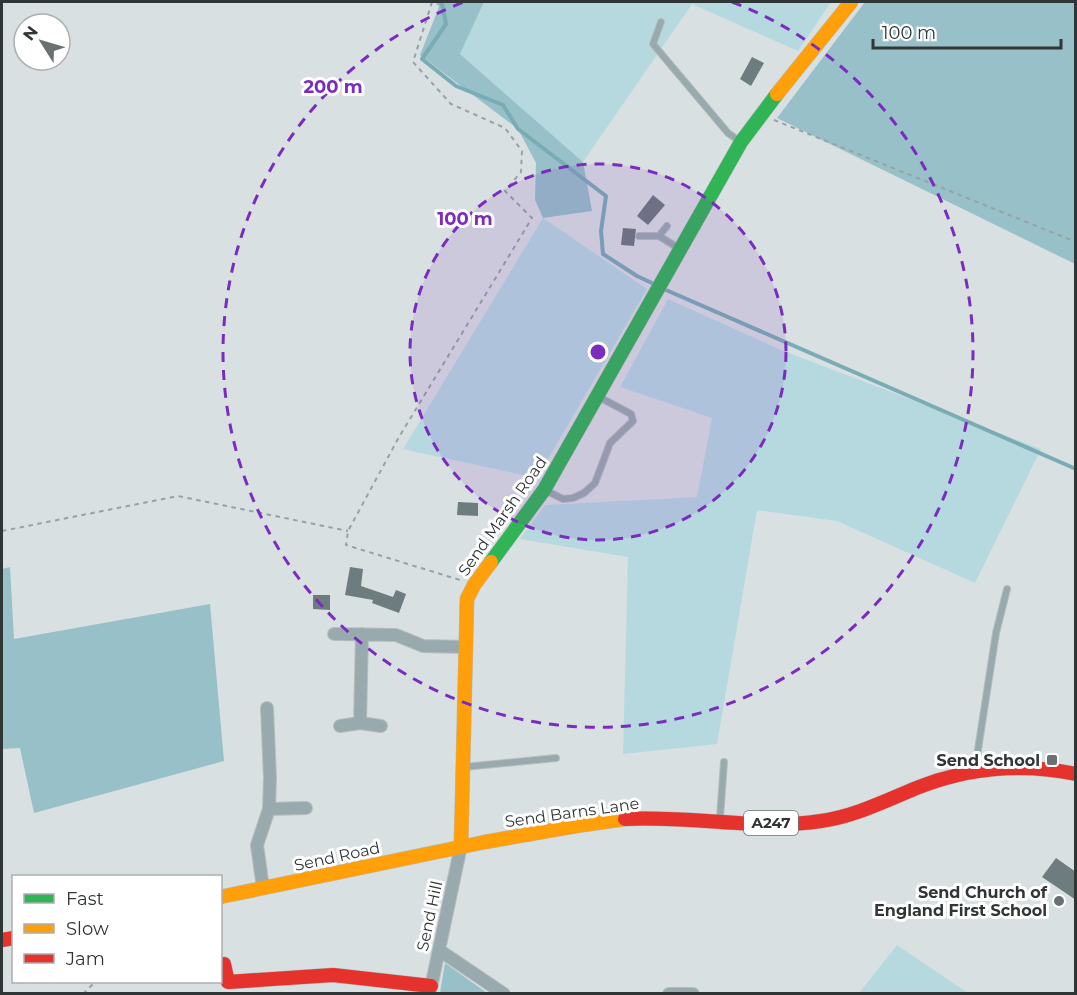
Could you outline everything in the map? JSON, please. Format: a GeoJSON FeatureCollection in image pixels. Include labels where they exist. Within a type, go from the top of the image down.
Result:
{"type":"FeatureCollection","features":[{"type":"Feature","properties":{"kind":"main road","name":"Send Marsh Road"},"geometry":{"type":"LineString","coordinates":[[461,846],[467,599],[474,585],[544,490],[741,142],[851,2]]}},
{"type":"Feature","properties":{"kind":"main road","name":"Send Barns Lane"},"geometry":{"type":"LineString","coordinates":[[461,846],[617,820],[666,818],[765,824],[818,822],[864,811],[937,781],[975,772],[1030,768],[1076,774]]}},
{"type":"Feature","properties":{"kind":"main road","name":"Send Road"},"geometry":{"type":"LineString","coordinates":[[222,897],[461,846]]}},
{"type":"Feature","properties":{"kind":"main road"},"geometry":{"type":"LineString","coordinates":[[224,964],[229,988],[333,975],[430,990]]}},
{"type":"Feature","properties":{"kind":"street"},"geometry":{"type":"LineString","coordinates":[[396,635],[402,622]]}},
{"type":"Feature","properties":{"kind":"street"},"geometry":{"type":"LineString","coordinates":[[334,634],[396,635],[423,646],[465,647]]}},
{"type":"Feature","properties":{"kind":"street"},"geometry":{"type":"LineString","coordinates":[[360,723],[362,634]]}},
{"type":"Feature","properties":{"kind":"street"},"geometry":{"type":"LineString","coordinates":[[263,888],[257,845],[269,809],[267,708]]}},
{"type":"Feature","properties":{"kind":"street"},"geometry":{"type":"LineString","coordinates":[[340,726],[360,723],[381,726]]}},
{"type":"Feature","properties":{"kind":"street"},"geometry":{"type":"LineString","coordinates":[[269,809],[306,808]]}},
{"type":"Feature","properties":{"kind":"street","name":"Send Hill"},"geometry":{"type":"LineString","coordinates":[[430,990],[461,846]]}},
{"type":"Feature","properties":{"kind":"street"},"geometry":{"type":"LineString","coordinates":[[439,950],[504,993]]}},
{"type":"Feature","properties":{"kind":"street"},"geometry":{"type":"LineString","coordinates":[[669,993],[693,993]]}},
{"type":"Feature","properties":{"kind":"lane"},"geometry":{"type":"LineString","coordinates":[[661,22],[653,44],[728,133],[741,142]]}},
{"type":"Feature","properties":{"kind":"lane"},"geometry":{"type":"LineString","coordinates":[[659,236],[667,226]]}},
{"type":"Feature","properties":{"kind":"lane"},"geometry":{"type":"LineString","coordinates":[[639,237],[659,236],[680,249]]}},
{"type":"Feature","properties":{"kind":"lane"},"geometry":{"type":"LineString","coordinates":[[544,490],[563,499],[584,493],[595,483],[610,443],[633,421],[631,414],[598,396]]}},
{"type":"Feature","properties":{"kind":"lane"},"geometry":{"type":"LineString","coordinates":[[975,772],[996,633],[1007,589]]}},
{"type":"Feature","properties":{"kind":"lane"},"geometry":{"type":"LineString","coordinates":[[463,767],[556,758]]}},
{"type":"Feature","properties":{"kind":"lane"},"geometry":{"type":"LineString","coordinates":[[719,821],[724,762]]}},
{"type":"Feature","properties":{"kind":"path"},"geometry":{"type":"LineString","coordinates":[[432,2],[413,62],[451,104],[505,128],[522,152],[521,172],[505,191],[532,218],[399,437],[348,531],[346,545],[474,585]]}},
{"type":"Feature","properties":{"kind":"path"},"geometry":{"type":"LineString","coordinates":[[760,115],[1076,242]]}},
{"type":"Feature","properties":{"kind":"path"},"geometry":{"type":"LineString","coordinates":[[2,531],[178,496],[348,531]]}},
{"type":"Feature","properties":{"kind":"shaded area"},"geometry":{"type":"Polygon","coordinates":[[[435,2],[484,2],[460,54],[583,162],[592,211],[543,218],[535,200],[536,163],[518,129],[420,55],[439,7],[435,2]]]}},
{"type":"Feature","properties":{"kind":"shaded area"},"geometry":{"type":"Polygon","coordinates":[[[484,2],[831,2],[798,51],[692,4],[583,162],[460,54],[484,2]]]}},
{"type":"Feature","properties":{"kind":"shaded area"},"geometry":{"type":"Polygon","coordinates":[[[865,2],[1075,3],[1075,264],[777,118],[865,2]]]}},
{"type":"Feature","properties":{"kind":"shaded area"},"geometry":{"type":"Polygon","coordinates":[[[543,218],[647,289],[537,478],[403,449],[543,218]]]}},
{"type":"Feature","properties":{"kind":"shaded area"},"geometry":{"type":"Polygon","coordinates":[[[668,299],[781,350],[1041,449],[975,583],[837,521],[757,510],[717,744],[623,754],[628,557],[520,539],[545,505],[697,497],[712,418],[620,387],[668,299]]]}},
{"type":"Feature","properties":{"kind":"shaded area"},"geometry":{"type":"Polygon","coordinates":[[[10,567],[14,639],[210,604],[224,761],[34,813],[20,748],[2,749],[2,569],[10,567]]]}},
{"type":"Feature","properties":{"kind":"shaded area"},"geometry":{"type":"Polygon","coordinates":[[[897,945],[968,993],[859,993],[897,945]]]}},
{"type":"Feature","properties":{"kind":"shaded area"},"geometry":{"type":"Polygon","coordinates":[[[445,963],[487,993],[440,993],[445,963]]]}},
{"type":"Feature","properties":{"kind":"building"},"geometry":{"type":"Polygon","coordinates":[[[752,57],[764,63],[751,86],[740,79],[752,57]]]}},
{"type":"Feature","properties":{"kind":"building"},"geometry":{"type":"Polygon","coordinates":[[[653,195],[665,205],[648,225],[637,216],[653,195]]]}},
{"type":"Feature","properties":{"kind":"building"},"geometry":{"type":"Polygon","coordinates":[[[623,228],[636,229],[634,246],[621,245],[623,228]]]}},
{"type":"Feature","properties":{"kind":"building"},"geometry":{"type":"Polygon","coordinates":[[[458,502],[478,503],[478,516],[457,515],[458,502]]]}},
{"type":"Feature","properties":{"kind":"building"},"geometry":{"type":"Polygon","coordinates":[[[350,567],[363,569],[361,586],[393,597],[396,590],[406,594],[399,613],[372,603],[373,600],[345,595],[350,567]]]}},
{"type":"Feature","properties":{"kind":"building"},"geometry":{"type":"Polygon","coordinates":[[[313,595],[330,595],[330,610],[313,609],[313,595]]]}},
{"type":"Feature","properties":{"kind":"building"},"geometry":{"type":"Polygon","coordinates":[[[1056,858],[1076,872],[1076,900],[1042,877],[1056,858]]]}},
{"type":"Feature","properties":{"kind":"waterway"},"geometry":{"type":"LineString","coordinates":[[440,2],[446,24],[422,59],[456,86],[503,105],[518,129],[606,196],[601,231],[603,254],[652,283]]}},
{"type":"Feature","properties":{"kind":"waterway"},"geometry":{"type":"LineString","coordinates":[[666,290],[1076,469]]}},
{"type":"Feature","properties":{"kind":"traffic: fast"},"geometry":{"type":"LineString","coordinates":[[491,562],[544,490],[741,142],[777,94]]}},
{"type":"Feature","properties":{"kind":"traffic: slow"},"geometry":{"type":"LineString","coordinates":[[777,94],[851,2]]}},
{"type":"Feature","properties":{"kind":"traffic: slow"},"geometry":{"type":"LineString","coordinates":[[461,846],[467,599],[491,562]]}},
{"type":"Feature","properties":{"kind":"traffic: slow"},"geometry":{"type":"LineString","coordinates":[[222,897],[485,842],[625,819]]}},
{"type":"Feature","properties":{"kind":"traffic: jam"},"geometry":{"type":"LineString","coordinates":[[625,819],[797,824],[834,819],[938,780],[977,771],[1016,768],[1076,774]]}},
{"type":"Feature","properties":{"kind":"traffic: jam"},"geometry":{"type":"LineString","coordinates":[[2,940],[12,938]]}},
{"type":"Feature","properties":{"kind":"traffic: jam"},"geometry":{"type":"LineString","coordinates":[[224,964],[228,982],[333,975],[431,986]]}},
{"type":"Feature","properties":{"kind":"place","name":"Send School"},"geometry":{"type":"Point","coordinates":[1052,760]}},
{"type":"Feature","properties":{"kind":"place","name":"Send Church of England First School"},"geometry":{"type":"Point","coordinates":[1059,901]}}]}
